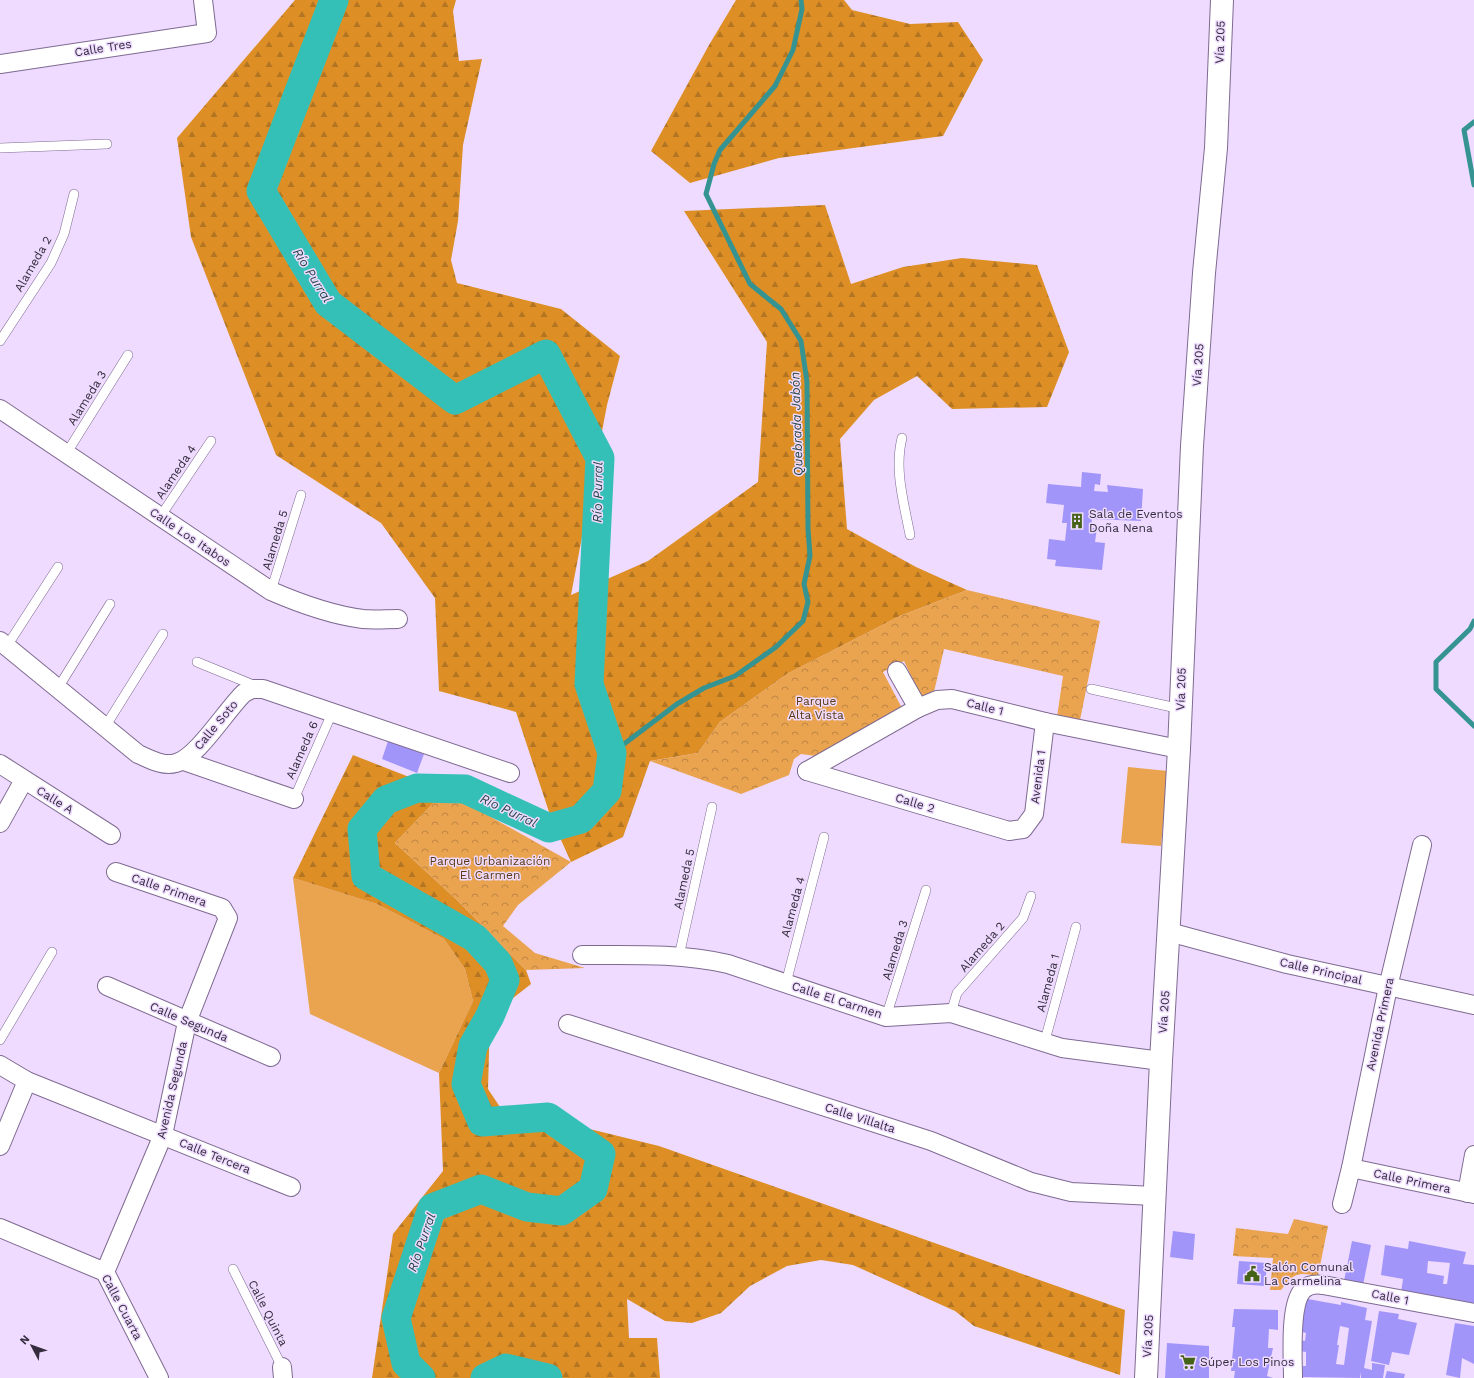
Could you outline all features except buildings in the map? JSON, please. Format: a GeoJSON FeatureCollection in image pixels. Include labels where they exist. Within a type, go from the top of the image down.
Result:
{"type":"FeatureCollection","features":[{"type":"Feature","properties":{"kind":"main road","name":"Vía 205"},"geometry":{"type":"LineString","coordinates":[[1146,1378],[1161,1061],[1181,709],[1192,446],[1204,273],[1216,148],[1222,0]]}},
{"type":"Feature","properties":{"kind":"street","name":"Calle Tres"},"geometry":{"type":"LineString","coordinates":[[0,64],[207,33],[203,0]]}},
{"type":"Feature","properties":{"kind":"street","name":"Calle Los Itabos"},"geometry":{"type":"LineString","coordinates":[[0,409],[271,591],[305,605],[337,614],[364,619],[398,619]]}},
{"type":"Feature","properties":{"kind":"street","name":"Calle Soto"},"geometry":{"type":"LineString","coordinates":[[3,643],[138,754],[162,764],[175,764],[184,761],[196,750],[244,693],[252,689],[263,689],[333,711],[510,773]]}},
{"type":"Feature","properties":{"kind":"street"},"geometry":{"type":"LineString","coordinates":[[897,671],[918,708]]}},
{"type":"Feature","properties":{"kind":"street","name":"Calle 1"},"geometry":{"type":"LineString","coordinates":[[806,771],[918,708],[937,700],[952,699],[1045,722],[1179,749]]}},
{"type":"Feature","properties":{"kind":"street","name":"Avenida 1"},"geometry":{"type":"LineString","coordinates":[[1023,829],[1034,814],[1045,722]]}},
{"type":"Feature","properties":{"kind":"street"},"geometry":{"type":"LineString","coordinates":[[184,761],[294,799]]}},
{"type":"Feature","properties":{"kind":"street","name":"Calle A"},"geometry":{"type":"LineString","coordinates":[[0,764],[111,835]]}},
{"type":"Feature","properties":{"kind":"street","name":"Calle 2"},"geometry":{"type":"LineString","coordinates":[[806,771],[1009,831],[1023,829]]}},
{"type":"Feature","properties":{"kind":"street"},"geometry":{"type":"LineString","coordinates":[[0,824],[24,780]]}},
{"type":"Feature","properties":{"kind":"street","name":"Avenida Primera"},"geometry":{"type":"LineString","coordinates":[[1342,1204],[1351,1168],[1388,987],[1422,845]]}},
{"type":"Feature","properties":{"kind":"street","name":"Calle Primera"},"geometry":{"type":"LineString","coordinates":[[116,872],[222,908]]}},
{"type":"Feature","properties":{"kind":"street","name":"Avenida Segunda"},"geometry":{"type":"LineString","coordinates":[[105,1272],[163,1135],[187,1022],[228,918],[222,908]]}},
{"type":"Feature","properties":{"kind":"street","name":"Calle Principal"},"geometry":{"type":"LineString","coordinates":[[1169,932],[1287,964],[1474,1005]]}},
{"type":"Feature","properties":{"kind":"street","name":"Calle El Carmen"},"geometry":{"type":"LineString","coordinates":[[582,955],[647,954],[705,959],[728,964],[886,1017],[951,1013],[1044,1044],[1062,1048],[1161,1061]]}},
{"type":"Feature","properties":{"kind":"street","name":"Calle Segunda"},"geometry":{"type":"LineString","coordinates":[[107,986],[187,1022],[271,1057]]}},
{"type":"Feature","properties":{"kind":"street","name":"Calle Villalta"},"geometry":{"type":"LineString","coordinates":[[568,1024],[931,1141],[1031,1182],[1071,1192],[1154,1196]]}},
{"type":"Feature","properties":{"kind":"street","name":"Calle Tercera"},"geometry":{"type":"LineString","coordinates":[[0,1065],[27,1081],[291,1187]]}},
{"type":"Feature","properties":{"kind":"street"},"geometry":{"type":"LineString","coordinates":[[0,1146],[27,1081]]}},
{"type":"Feature","properties":{"kind":"street"},"geometry":{"type":"LineString","coordinates":[[1470,1193],[1474,1154]]}},
{"type":"Feature","properties":{"kind":"street","name":"Calle Primera"},"geometry":{"type":"LineString","coordinates":[[1351,1168],[1470,1193]]}},
{"type":"Feature","properties":{"kind":"street","name":"Calle Cuarta"},"geometry":{"type":"LineString","coordinates":[[0,1228],[105,1272],[159,1378]]}},
{"type":"Feature","properties":{"kind":"street","name":"Calle 1"},"geometry":{"type":"LineString","coordinates":[[1293,1378],[1296,1303],[1302,1290],[1307,1287],[1323,1285],[1474,1313]]}},
{"type":"Feature","properties":{"kind":"lane"},"geometry":{"type":"LineString","coordinates":[[0,148],[107,144]]}},
{"type":"Feature","properties":{"kind":"lane","name":"Alameda 2"},"geometry":{"type":"LineString","coordinates":[[0,341],[50,263],[64,234],[74,194]]}},
{"type":"Feature","properties":{"kind":"lane","name":"Alameda 3"},"geometry":{"type":"LineString","coordinates":[[66,454],[128,355]]}},
{"type":"Feature","properties":{"kind":"lane"},"geometry":{"type":"LineString","coordinates":[[902,438],[898,465],[910,535]]}},
{"type":"Feature","properties":{"kind":"lane","name":"Alameda 4"},"geometry":{"type":"LineString","coordinates":[[160,517],[211,441]]}},
{"type":"Feature","properties":{"kind":"lane","name":"Alameda 5"},"geometry":{"type":"LineString","coordinates":[[271,591],[301,495]]}},
{"type":"Feature","properties":{"kind":"lane"},"geometry":{"type":"LineString","coordinates":[[3,643],[58,567]]}},
{"type":"Feature","properties":{"kind":"lane"},"geometry":{"type":"LineString","coordinates":[[58,688],[110,604]]}},
{"type":"Feature","properties":{"kind":"lane"},"geometry":{"type":"LineString","coordinates":[[105,727],[163,634]]}},
{"type":"Feature","properties":{"kind":"lane"},"geometry":{"type":"LineString","coordinates":[[197,662],[263,689]]}},
{"type":"Feature","properties":{"kind":"lane"},"geometry":{"type":"LineString","coordinates":[[1091,689],[1181,709]]}},
{"type":"Feature","properties":{"kind":"lane","name":"Alameda 6"},"geometry":{"type":"LineString","coordinates":[[294,799],[333,711]]}},
{"type":"Feature","properties":{"kind":"lane","name":"Alameda 5"},"geometry":{"type":"LineString","coordinates":[[679,956],[712,807]]}},
{"type":"Feature","properties":{"kind":"lane","name":"Alameda 4"},"geometry":{"type":"LineString","coordinates":[[786,983],[824,837]]}},
{"type":"Feature","properties":{"kind":"lane","name":"Alameda 3"},"geometry":{"type":"LineString","coordinates":[[886,1017],[926,890]]}},
{"type":"Feature","properties":{"kind":"lane","name":"Alameda 2"},"geometry":{"type":"LineString","coordinates":[[951,1013],[957,993],[1023,918],[1031,896]]}},
{"type":"Feature","properties":{"kind":"lane","name":"Alameda 1"},"geometry":{"type":"LineString","coordinates":[[1044,1044],[1076,927]]}},
{"type":"Feature","properties":{"kind":"lane"},"geometry":{"type":"LineString","coordinates":[[0,1040],[52,952]]}},
{"type":"Feature","properties":{"kind":"lane","name":"Calle Quinta"},"geometry":{"type":"LineString","coordinates":[[233,1269],[282,1373]]}},
{"type":"Feature","properties":{"kind":"green space"},"geometry":{"type":"Polygon","coordinates":[[[295,0],[456,0],[453,11],[459,61],[482,59],[463,145],[458,221],[451,260],[457,283],[561,309],[620,356],[607,405],[571,595],[648,561],[758,482],[767,342],[684,211],[825,205],[851,284],[903,267],[962,258],[1037,265],[1069,352],[1047,407],[952,409],[917,376],[874,400],[840,439],[847,529],[916,567],[967,590],[900,616],[787,674],[720,722],[698,753],[650,761],[623,837],[571,862],[551,818],[516,712],[439,691],[435,598],[381,523],[276,455],[191,237],[177,138],[295,0]]]}},
{"type":"Feature","properties":{"kind":"green space"},"geometry":{"type":"Polygon","coordinates":[[[736,0],[844,0],[852,10],[910,24],[958,22],[983,60],[943,136],[779,158],[690,183],[651,151],[709,45],[736,0]]]}},
{"type":"Feature","properties":{"kind":"green space","name":"Parque Alta Vista"},"geometry":{"type":"Polygon","coordinates":[[[967,590],[1100,621],[1080,720],[1057,717],[1063,676],[944,649],[933,696],[922,699],[904,661],[883,672],[903,710],[816,756],[801,754],[794,759],[789,775],[741,794],[650,761],[698,753],[720,722],[787,674],[900,616],[967,590]]]}},
{"type":"Feature","properties":{"kind":"green space"},"geometry":{"type":"Polygon","coordinates":[[[353,755],[445,791],[395,843],[457,900],[526,970],[531,984],[490,1016],[488,1089],[500,1107],[659,1146],[1125,1310],[1120,1375],[974,1326],[955,1311],[853,1265],[821,1260],[787,1266],[750,1286],[721,1313],[692,1323],[665,1321],[627,1299],[629,1338],[657,1338],[660,1378],[372,1378],[393,1234],[443,1171],[439,1073],[473,1001],[465,969],[444,939],[377,904],[293,878],[353,755]]]}},
{"type":"Feature","properties":{"kind":"green space"},"geometry":{"type":"Polygon","coordinates":[[[1128,767],[1168,771],[1161,846],[1121,843],[1128,767]]]}},
{"type":"Feature","properties":{"kind":"green space","name":"Parque Urbanización El Carmen"},"geometry":{"type":"Polygon","coordinates":[[[445,791],[571,862],[518,905],[503,926],[535,953],[585,968],[526,970],[457,900],[395,843],[445,791]]]}},
{"type":"Feature","properties":{"kind":"green space"},"geometry":{"type":"Polygon","coordinates":[[[293,878],[377,904],[444,939],[465,969],[473,1001],[439,1073],[310,1014],[293,878]]]}},
{"type":"Feature","properties":{"kind":"green space"},"geometry":{"type":"Polygon","coordinates":[[[1294,1219],[1328,1226],[1318,1276],[1305,1274],[1296,1275],[1289,1280],[1281,1290],[1270,1290],[1273,1258],[1233,1256],[1236,1228],[1288,1234],[1294,1219]]]}},
{"type":"Feature","properties":{"kind":"waterway","name":"Río Purral"},"geometry":{"type":"LineString","coordinates":[[334,0],[261,191],[328,303],[455,400],[546,354],[600,458],[589,684],[612,753],[607,791],[581,819],[549,828],[465,789],[417,788],[386,800],[362,829],[366,876],[475,938],[498,963],[505,980],[490,1016],[473,1046],[466,1084],[482,1122],[548,1117],[601,1154],[593,1189],[562,1211],[527,1207],[481,1189],[432,1208],[396,1318],[406,1363],[421,1378]]}},
{"type":"Feature","properties":{"kind":"waterway","name":"Quebrada Jabón"},"geometry":{"type":"LineString","coordinates":[[612,753],[677,704],[704,688],[735,676],[776,647],[803,621],[808,602],[804,584],[810,556],[808,529],[807,382],[801,341],[781,309],[750,284],[706,194],[714,164],[720,150],[775,86],[793,50],[802,9],[801,0]]}},
{"type":"Feature","properties":{"kind":"waterway"},"geometry":{"type":"LineString","coordinates":[[1474,122],[1464,130],[1474,185]]}},
{"type":"Feature","properties":{"kind":"waterway"},"geometry":{"type":"LineString","coordinates":[[1474,621],[1470,629],[1436,662],[1436,689],[1474,726]]}},
{"type":"Feature","properties":{"kind":"waterway","name":"Río Purral"},"geometry":{"type":"LineString","coordinates":[[485,1378],[506,1368],[548,1378]]}},
{"type":"Feature","properties":{"kind":"place","name":"Sala de Eventos Doña Nena"},"geometry":{"type":"Point","coordinates":[1077,521]}},
{"type":"Feature","properties":{"kind":"place","name":"Salón Comunal La Carmelina"},"geometry":{"type":"Point","coordinates":[1252,1274]}},
{"type":"Feature","properties":{"kind":"place","name":"Súper Los Pinos"},"geometry":{"type":"Point","coordinates":[1188,1362]}}]}
